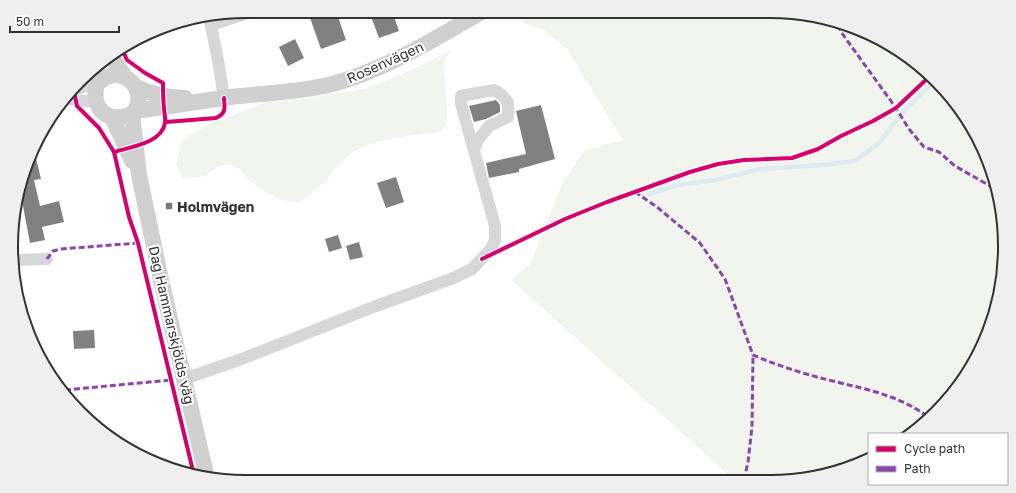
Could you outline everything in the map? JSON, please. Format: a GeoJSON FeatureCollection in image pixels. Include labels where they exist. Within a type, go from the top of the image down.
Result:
{"type":"FeatureCollection","features":[{"type":"Feature","properties":{"kind":"main road","name":"Rosenvägen"},"geometry":{"type":"LineString","coordinates":[[133,113],[216,99],[310,88],[336,83],[360,75],[410,53],[471,18]]}},
{"type":"Feature","properties":{"kind":"main road","name":"Dag Hammarskjölds väg"},"geometry":{"type":"LineString","coordinates":[[114,60],[138,94],[138,105],[133,113],[139,175],[205,471]]}},
{"type":"Feature","properties":{"kind":"main road"},"geometry":{"type":"LineString","coordinates":[[96,102],[98,77],[118,75],[131,82]]}},
{"type":"Feature","properties":{"kind":"main road","name":"Rosenvägen"},"geometry":{"type":"LineString","coordinates":[[131,82],[149,93],[163,96],[216,99]]}},
{"type":"Feature","properties":{"kind":"main road","name":"Dag Hammarskjölds väg"},"geometry":{"type":"LineString","coordinates":[[96,102],[99,109],[112,117],[139,175]]}},
{"type":"Feature","properties":{"kind":"main road"},"geometry":{"type":"LineString","coordinates":[[112,117],[123,117],[133,113]]}},
{"type":"Feature","properties":{"kind":"street"},"geometry":{"type":"LineString","coordinates":[[210,21],[218,60],[216,99]]}},
{"type":"Feature","properties":{"kind":"street"},"geometry":{"type":"LineString","coordinates":[[88,83],[98,77]]}},
{"type":"Feature","properties":{"kind":"street"},"geometry":{"type":"LineString","coordinates":[[184,379],[239,360],[376,306],[451,279],[472,269],[490,250],[495,240],[495,226],[461,104],[461,96],[494,90],[501,94],[508,102],[508,117],[489,126],[478,140],[474,150]]}},
{"type":"Feature","properties":{"kind":"street"},"geometry":{"type":"LineString","coordinates":[[72,100],[96,102]]}},
{"type":"Feature","properties":{"kind":"street"},"geometry":{"type":"LineString","coordinates":[[18,260],[47,259]]}},
{"type":"Feature","properties":{"kind":"shaded area"},"geometry":{"type":"Polygon","coordinates":[[[524,18],[784,18],[814,22],[857,35],[884,49],[909,65],[931,85],[951,107],[974,145],[981,159],[990,187],[994,202],[998,232],[998,261],[994,291],[986,320],[974,348],[951,386],[931,408],[909,428],[901,433],[868,433],[868,452],[857,458],[814,471],[784,475],[727,475],[719,466],[511,280],[530,264],[562,184],[585,150],[623,140],[567,49],[542,29],[523,23],[524,18]]]}},
{"type":"Feature","properties":{"kind":"shaded area"},"geometry":{"type":"Polygon","coordinates":[[[451,50],[443,64],[446,83],[447,124],[440,132],[399,137],[362,147],[351,153],[334,169],[326,181],[299,203],[278,199],[249,180],[240,169],[228,164],[220,166],[202,177],[182,178],[176,163],[182,140],[209,124],[267,102],[311,98],[363,89],[414,69],[451,50]]]}},
{"type":"Feature","properties":{"kind":"building"},"geometry":{"type":"Polygon","coordinates":[[[310,18],[338,18],[346,40],[321,49],[310,18]]]}},
{"type":"Feature","properties":{"kind":"building"},"geometry":{"type":"Polygon","coordinates":[[[372,18],[394,18],[399,31],[379,38],[372,18]]]}},
{"type":"Feature","properties":{"kind":"building"},"geometry":{"type":"Polygon","coordinates":[[[295,39],[304,58],[288,66],[279,47],[295,39]]]}},
{"type":"Feature","properties":{"kind":"building"},"geometry":{"type":"Polygon","coordinates":[[[496,100],[500,105],[500,112],[486,119],[474,122],[469,106],[496,100]]]}},
{"type":"Feature","properties":{"kind":"building"},"geometry":{"type":"Polygon","coordinates":[[[541,105],[555,159],[519,169],[519,172],[489,178],[486,163],[526,154],[516,111],[541,105]]]}},
{"type":"Feature","properties":{"kind":"building"},"geometry":{"type":"Polygon","coordinates":[[[36,157],[41,179],[34,180],[40,206],[59,201],[64,222],[42,227],[45,240],[30,243],[22,202],[36,157]]]}},
{"type":"Feature","properties":{"kind":"building"},"geometry":{"type":"Polygon","coordinates":[[[396,177],[404,202],[386,208],[377,183],[396,177]]]}},
{"type":"Feature","properties":{"kind":"building"},"geometry":{"type":"Polygon","coordinates":[[[338,235],[342,248],[329,252],[325,239],[338,235]]]}},
{"type":"Feature","properties":{"kind":"building"},"geometry":{"type":"Polygon","coordinates":[[[359,242],[363,257],[350,260],[346,246],[359,242]]]}},
{"type":"Feature","properties":{"kind":"building"},"geometry":{"type":"Polygon","coordinates":[[[94,330],[95,348],[74,349],[73,331],[94,330]]]}},
{"type":"Feature","properties":{"kind":"waterway"},"geometry":{"type":"LineString","coordinates":[[649,194],[678,185],[715,180],[761,169],[823,165],[855,161],[879,143],[903,112],[930,85]]}},
{"type":"Feature","properties":{"kind":"marked path"},"geometry":{"type":"LineString","coordinates":[[840,29],[896,108],[909,129],[924,147],[939,152],[955,166],[990,186]]}},
{"type":"Feature","properties":{"kind":"marked path"},"geometry":{"type":"LineString","coordinates":[[635,192],[657,207],[700,243],[725,279],[753,355],[817,377],[890,397],[904,402],[924,414]]}},
{"type":"Feature","properties":{"kind":"marked path"},"geometry":{"type":"LineString","coordinates":[[47,259],[53,251],[61,249],[138,243]]}},
{"type":"Feature","properties":{"kind":"marked path"},"geometry":{"type":"LineString","coordinates":[[745,475],[752,427],[753,355]]}},
{"type":"Feature","properties":{"kind":"marked path"},"geometry":{"type":"LineString","coordinates":[[68,390],[171,380]]}},
{"type":"Feature","properties":{"kind":"cycle path"},"geometry":{"type":"LineString","coordinates":[[114,152],[152,140],[163,130],[165,123],[163,83],[145,73],[127,60],[124,54]]}},
{"type":"Feature","properties":{"kind":"cycle path"},"geometry":{"type":"LineString","coordinates":[[482,259],[565,219],[690,172],[718,164],[744,160],[792,158],[818,149],[896,108],[926,80]]}},
{"type":"Feature","properties":{"kind":"cycle path"},"geometry":{"type":"LineString","coordinates":[[75,96],[77,106],[99,128],[114,152],[129,217],[138,243],[192,468]]}},
{"type":"Feature","properties":{"kind":"cycle path"},"geometry":{"type":"LineString","coordinates":[[166,122],[216,118],[222,114],[224,110],[224,98]]}},
{"type":"Feature","properties":{"kind":"place","name":"Holmvägen"},"geometry":{"type":"Point","coordinates":[169,206]}}]}
